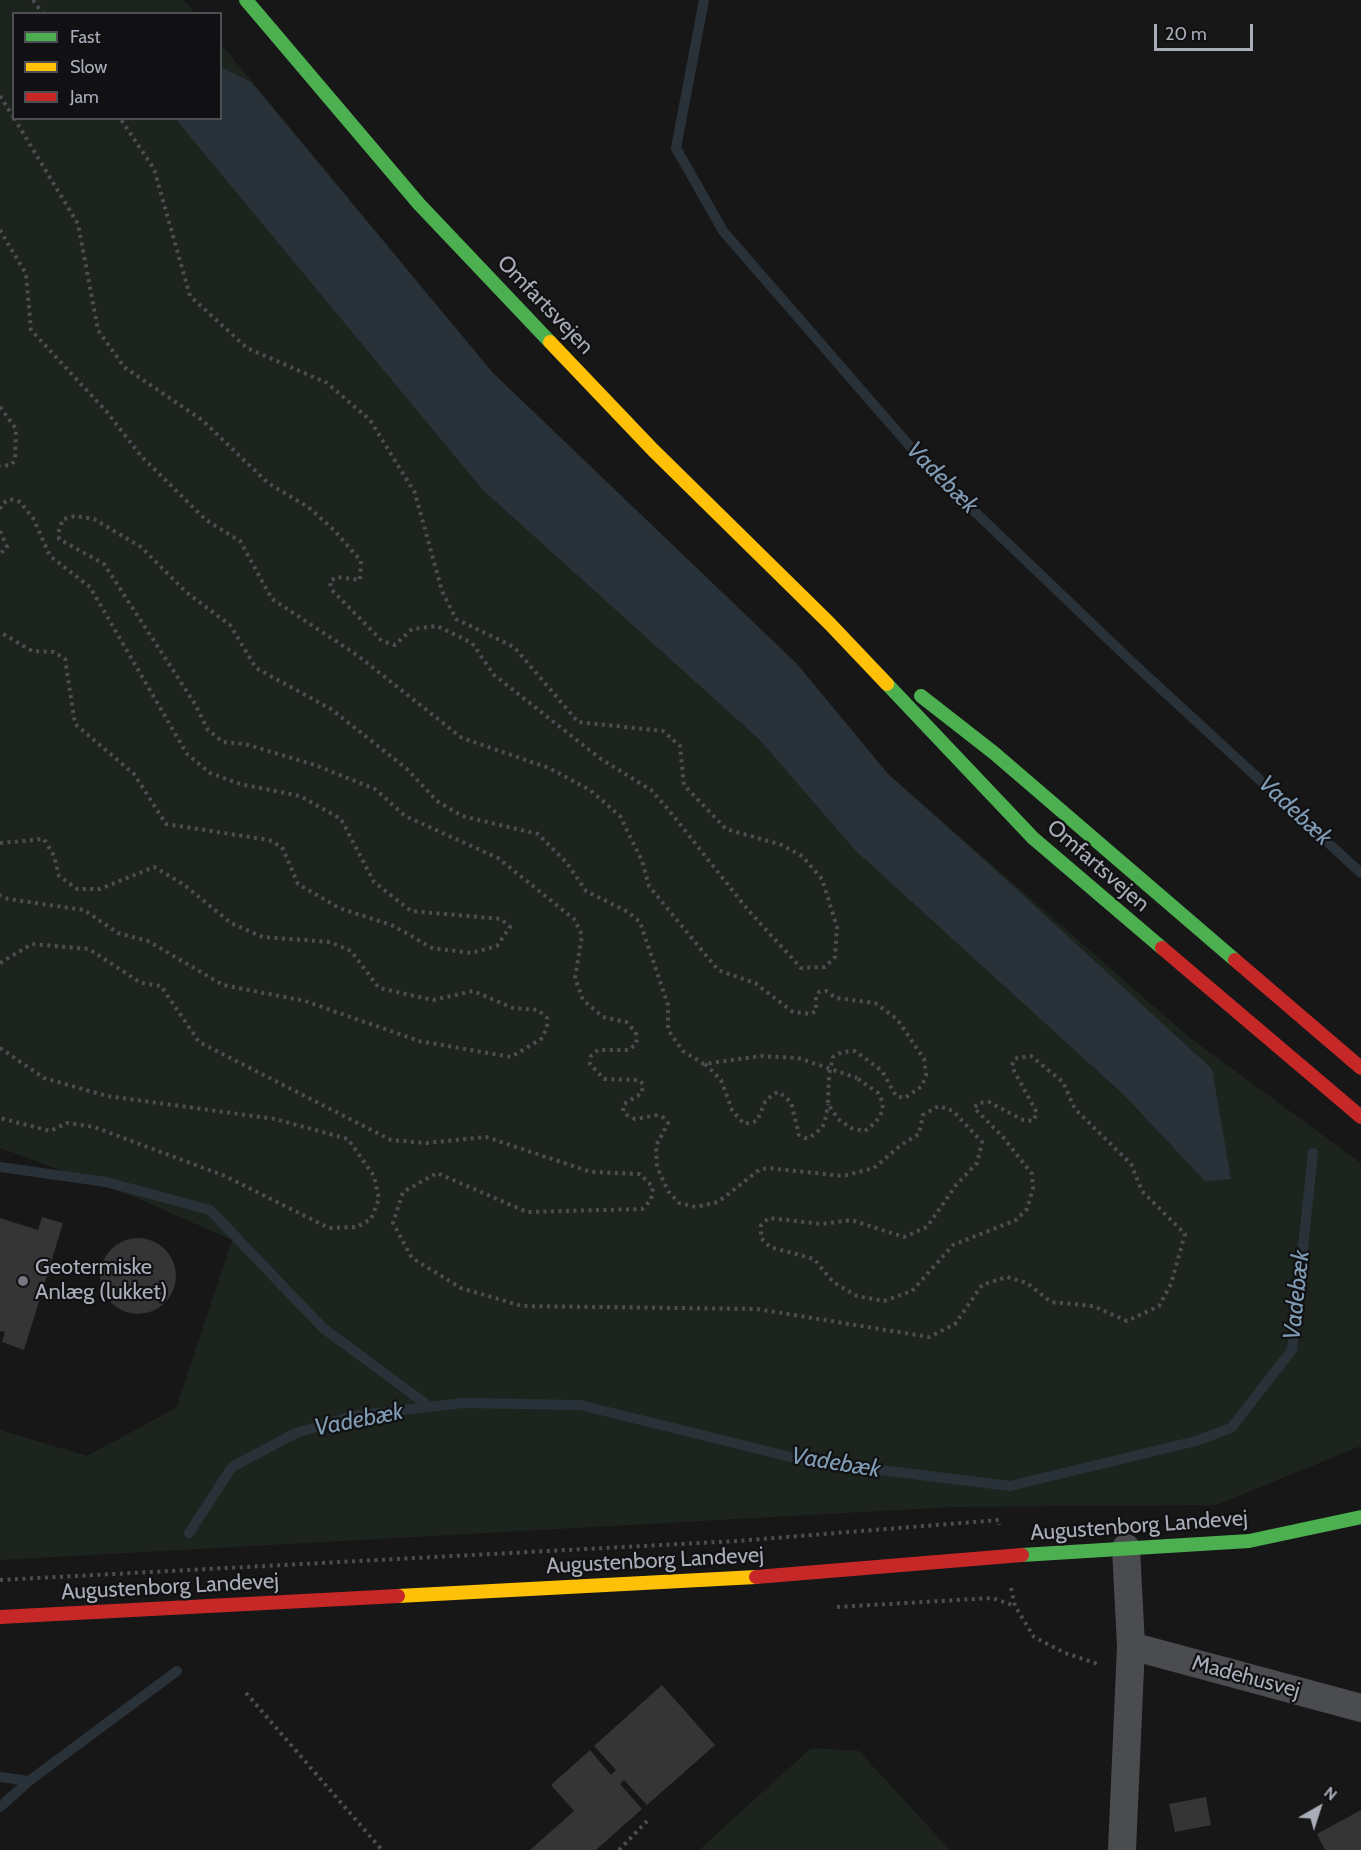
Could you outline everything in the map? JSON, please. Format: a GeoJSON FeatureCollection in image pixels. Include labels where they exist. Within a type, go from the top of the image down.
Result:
{"type":"FeatureCollection","features":[{"type":"Feature","properties":{"kind":"main road","name":"Omfartsvejen"},"geometry":{"type":"LineString","coordinates":[[246,0],[419,204],[653,450],[830,624],[1033,838],[1361,1117]]}},
{"type":"Feature","properties":{"kind":"main road","name":"Omfartsvejen"},"geometry":{"type":"LineString","coordinates":[[830,624],[994,753],[1361,1068]]}},
{"type":"Feature","properties":{"kind":"main road","name":"Augustenborg Landevej"},"geometry":{"type":"LineString","coordinates":[[1310,1528],[1344,1507]]}},
{"type":"Feature","properties":{"kind":"main road","name":"Augustenborg Landevej"},"geometry":{"type":"LineString","coordinates":[[0,1617],[737,1579],[1004,1556],[1249,1541],[1361,1517]]}},
{"type":"Feature","properties":{"kind":"street"},"geometry":{"type":"LineString","coordinates":[[1122,1850],[1131,1646],[1126,1548]]}},
{"type":"Feature","properties":{"kind":"street","name":"Madehusvej"},"geometry":{"type":"LineString","coordinates":[[1131,1646],[1361,1708]]}},
{"type":"Feature","properties":{"kind":"path"},"geometry":{"type":"LineString","coordinates":[[0,96],[12,115]]}},
{"type":"Feature","properties":{"kind":"path"},"geometry":{"type":"LineString","coordinates":[[15,120],[78,224],[98,330],[124,367],[202,420],[268,483],[308,507],[334,530],[361,561],[360,580],[337,577],[330,581],[331,589],[382,641],[395,645],[412,628],[437,626],[472,643],[494,675],[601,759],[651,790],[748,910],[801,968],[825,967],[834,957],[837,927],[822,879],[802,856],[782,845],[726,829],[684,784],[680,746],[663,731],[578,722],[514,647],[456,619],[442,591],[415,493],[370,420],[327,382],[247,348],[190,296],[154,169],[121,120]]}},
{"type":"Feature","properties":{"kind":"path"},"geometry":{"type":"LineString","coordinates":[[0,230],[26,274],[31,330],[106,411],[141,456],[206,520],[240,541],[272,599],[357,655],[462,738],[549,768],[590,790],[620,816],[642,861],[649,886],[718,970],[755,983],[793,1012],[811,1014],[816,1011],[816,996],[819,992],[826,991],[836,998],[875,1004],[897,1019],[924,1059],[926,1075],[922,1086],[905,1098],[896,1096],[882,1071],[855,1051],[842,1052],[833,1058],[829,1074],[825,1121],[822,1128],[809,1138],[799,1135],[791,1102],[779,1092],[773,1094],[765,1102],[757,1121],[744,1124],[732,1110],[721,1080],[704,1064],[683,1051],[668,1030],[668,1005],[640,922],[628,912],[586,891],[567,862],[538,834],[462,816],[436,801],[407,769],[331,709],[256,668],[230,625],[186,592],[141,548],[94,519],[75,516],[63,519],[59,539],[104,564],[195,704],[208,730],[223,742],[245,744],[315,765],[375,789],[405,816],[498,858],[574,919],[582,935],[574,978],[583,1000],[603,1017],[626,1022],[635,1031],[637,1037],[636,1044],[629,1050],[598,1050],[591,1056],[590,1064],[604,1078],[639,1080],[643,1084],[642,1093],[624,1104],[623,1111],[627,1115],[635,1119],[658,1115],[668,1123],[656,1146],[657,1167],[668,1191],[679,1203],[696,1207],[718,1202],[759,1170],[768,1168],[843,1176],[874,1168],[919,1134],[923,1114],[939,1106],[953,1111],[982,1142],[977,1163],[956,1185],[927,1227],[904,1236],[851,1220],[821,1224],[769,1218],[761,1225],[761,1238],[770,1247],[814,1259],[833,1282],[857,1296],[884,1301],[912,1291],[953,1245],[1016,1220],[1027,1209],[1034,1188],[1032,1174],[1003,1137],[974,1108],[978,1103],[989,1102],[1023,1120],[1032,1121],[1037,1113],[1012,1067],[1013,1061],[1017,1058],[1031,1056],[1063,1082],[1075,1109],[1131,1164],[1142,1191],[1185,1234],[1171,1284],[1159,1306],[1127,1321],[1094,1306],[1051,1302],[1027,1282],[1007,1277],[982,1285],[955,1324],[929,1337],[757,1309],[522,1306],[461,1288],[412,1258],[393,1223],[403,1192],[437,1173],[527,1212],[642,1209],[651,1200],[653,1187],[640,1174],[591,1172],[486,1137],[427,1143],[390,1140],[199,1042],[162,986],[141,983],[89,949],[32,944],[0,963]]}},
{"type":"Feature","properties":{"kind":"path"},"geometry":{"type":"LineString","coordinates":[[0,406],[16,429],[15,460],[11,465],[0,466]]}},
{"type":"Feature","properties":{"kind":"path"},"geometry":{"type":"LineString","coordinates":[[0,509],[2,504],[10,500],[20,502],[33,518],[50,556],[90,587],[187,754],[210,773],[240,784],[300,796],[341,819],[374,882],[411,911],[501,919],[510,927],[497,946],[471,953],[432,948],[394,926],[339,908],[298,884],[282,847],[269,840],[166,824],[134,774],[75,724],[65,659],[54,652],[32,651],[0,632]]}},
{"type":"Feature","properties":{"kind":"path"},"geometry":{"type":"LineString","coordinates":[[0,531],[7,547],[0,554]]}},
{"type":"Feature","properties":{"kind":"path"},"geometry":{"type":"LineString","coordinates":[[0,843],[44,838],[54,856],[59,876],[77,889],[100,889],[154,867],[183,884],[231,923],[263,937],[330,942],[351,951],[379,988],[433,1000],[473,991],[513,1008],[538,1010],[547,1018],[547,1028],[541,1039],[511,1057],[419,1041],[305,1001],[223,985],[148,941],[118,933],[84,910],[8,899],[0,895]]}},
{"type":"Feature","properties":{"kind":"path"},"geometry":{"type":"LineString","coordinates":[[0,1048],[44,1078],[107,1096],[275,1119],[348,1139],[374,1176],[379,1199],[371,1219],[357,1227],[329,1228],[225,1176],[94,1127],[67,1123],[50,1131],[0,1118]]}},
{"type":"Feature","properties":{"kind":"path"},"geometry":{"type":"LineString","coordinates":[[704,1064],[761,1056],[798,1058],[857,1078],[878,1093],[883,1110],[876,1122],[864,1131],[851,1128],[838,1119],[828,1104]]}},
{"type":"Feature","properties":{"kind":"path"},"geometry":{"type":"LineString","coordinates":[[0,1580],[737,1541],[999,1520],[1004,1556]]}},
{"type":"Feature","properties":{"kind":"path"},"geometry":{"type":"LineString","coordinates":[[246,1693],[382,1850]]}},
{"type":"Feature","properties":{"kind":"path"},"geometry":{"type":"LineString","coordinates":[[619,1850],[647,1821]]}},
{"type":"Feature","properties":{"kind":"shaded area"},"geometry":{"type":"Polygon","coordinates":[[[0,0],[184,0],[194,12],[12,12],[12,120],[222,120],[222,45],[493,373],[797,664],[888,774],[1190,1038],[1361,1163],[1361,1446],[1216,1505],[952,1507],[0,1560],[0,1430],[87,1456],[176,1408],[232,1240],[137,1198],[0,1148],[0,0]]]}},
{"type":"Feature","properties":{"kind":"shaded area"},"geometry":{"type":"Polygon","coordinates":[[[222,68],[251,82],[493,373],[797,664],[888,774],[1212,1069],[1231,1179],[1205,1181],[1124,1095],[855,850],[760,740],[483,490],[178,120],[222,120],[222,68]]]}},
{"type":"Feature","properties":{"kind":"shaded area"},"geometry":{"type":"Polygon","coordinates":[[[811,1748],[859,1751],[950,1850],[699,1850],[811,1748]]]}},
{"type":"Feature","properties":{"kind":"building","name":"Geotermiske Anlæg (lukket)"},"geometry":{"type":"Polygon","coordinates":[[[42,1217],[63,1223],[24,1350],[2,1342],[5,1332],[0,1331],[0,1218],[38,1230],[42,1217]]]}},
{"type":"Feature","properties":{"kind":"building"},"geometry":{"type":"Polygon","coordinates":[[[138,1238],[152,1241],[165,1249],[173,1262],[176,1276],[173,1290],[165,1303],[152,1311],[138,1314],[124,1311],[111,1303],[103,1290],[100,1276],[103,1262],[111,1249],[124,1241],[138,1238]]]}},
{"type":"Feature","properties":{"kind":"building"},"geometry":{"type":"Polygon","coordinates":[[[662,1685],[715,1745],[647,1805],[624,1780],[620,1784],[642,1809],[596,1850],[530,1850],[574,1811],[551,1785],[590,1750],[611,1775],[616,1770],[594,1746],[662,1685]]]}},
{"type":"Feature","properties":{"kind":"building"},"geometry":{"type":"Polygon","coordinates":[[[1206,1797],[1211,1825],[1175,1832],[1169,1804],[1206,1797]]]}},
{"type":"Feature","properties":{"kind":"building"},"geometry":{"type":"Polygon","coordinates":[[[1361,1810],[1361,1850],[1325,1850],[1317,1834],[1361,1810]]]}},
{"type":"Feature","properties":{"kind":"waterway","name":"Vadebæk"},"geometry":{"type":"LineString","coordinates":[[704,0],[676,148],[723,231],[927,466],[1133,663],[1361,873]]}},
{"type":"Feature","properties":{"kind":"waterway","name":"Vadebæk"},"geometry":{"type":"LineString","coordinates":[[189,1533],[232,1467],[296,1433],[353,1416],[462,1403],[580,1405],[807,1461],[1010,1486],[1196,1441],[1231,1428],[1292,1350],[1313,1153]]}},
{"type":"Feature","properties":{"kind":"waterway"},"geometry":{"type":"LineString","coordinates":[[0,1167],[106,1182],[210,1210],[323,1328],[430,1407]]}},
{"type":"Feature","properties":{"kind":"waterway","name":"Vadebæk"},"geometry":{"type":"LineString","coordinates":[[0,1807],[29,1781],[177,1671]]}},
{"type":"Feature","properties":{"kind":"waterway"},"geometry":{"type":"LineString","coordinates":[[0,1777],[29,1781]]}},
{"type":"Feature","properties":{"kind":"traffic: fast"},"geometry":{"type":"LineString","coordinates":[[246,0],[419,204],[550,342]]}},
{"type":"Feature","properties":{"kind":"traffic: fast"},"geometry":{"type":"LineString","coordinates":[[887,684],[1033,838],[1162,948]]}},
{"type":"Feature","properties":{"kind":"traffic: fast"},"geometry":{"type":"LineString","coordinates":[[921,696],[994,753],[1235,960]]}},
{"type":"Feature","properties":{"kind":"traffic: fast"},"geometry":{"type":"LineString","coordinates":[[1022,1555],[1249,1541],[1361,1517]]}},
{"type":"Feature","properties":{"kind":"traffic: slow"},"geometry":{"type":"LineString","coordinates":[[550,342],[653,450],[830,624],[887,684]]}},
{"type":"Feature","properties":{"kind":"traffic: slow"},"geometry":{"type":"LineString","coordinates":[[398,1596],[756,1577]]}},
{"type":"Feature","properties":{"kind":"traffic: jam"},"geometry":{"type":"LineString","coordinates":[[1162,948],[1361,1117]]}},
{"type":"Feature","properties":{"kind":"traffic: jam"},"geometry":{"type":"LineString","coordinates":[[1235,960],[1361,1068]]}},
{"type":"Feature","properties":{"kind":"traffic: jam"},"geometry":{"type":"LineString","coordinates":[[756,1577],[1022,1555]]}},
{"type":"Feature","properties":{"kind":"traffic: jam"},"geometry":{"type":"LineString","coordinates":[[0,1617],[398,1596]]}},
{"type":"Feature","properties":{"kind":"place","name":"Geotermiske Anlæg (lukket)"},"geometry":{"type":"Point","coordinates":[23,1281]}}]}
